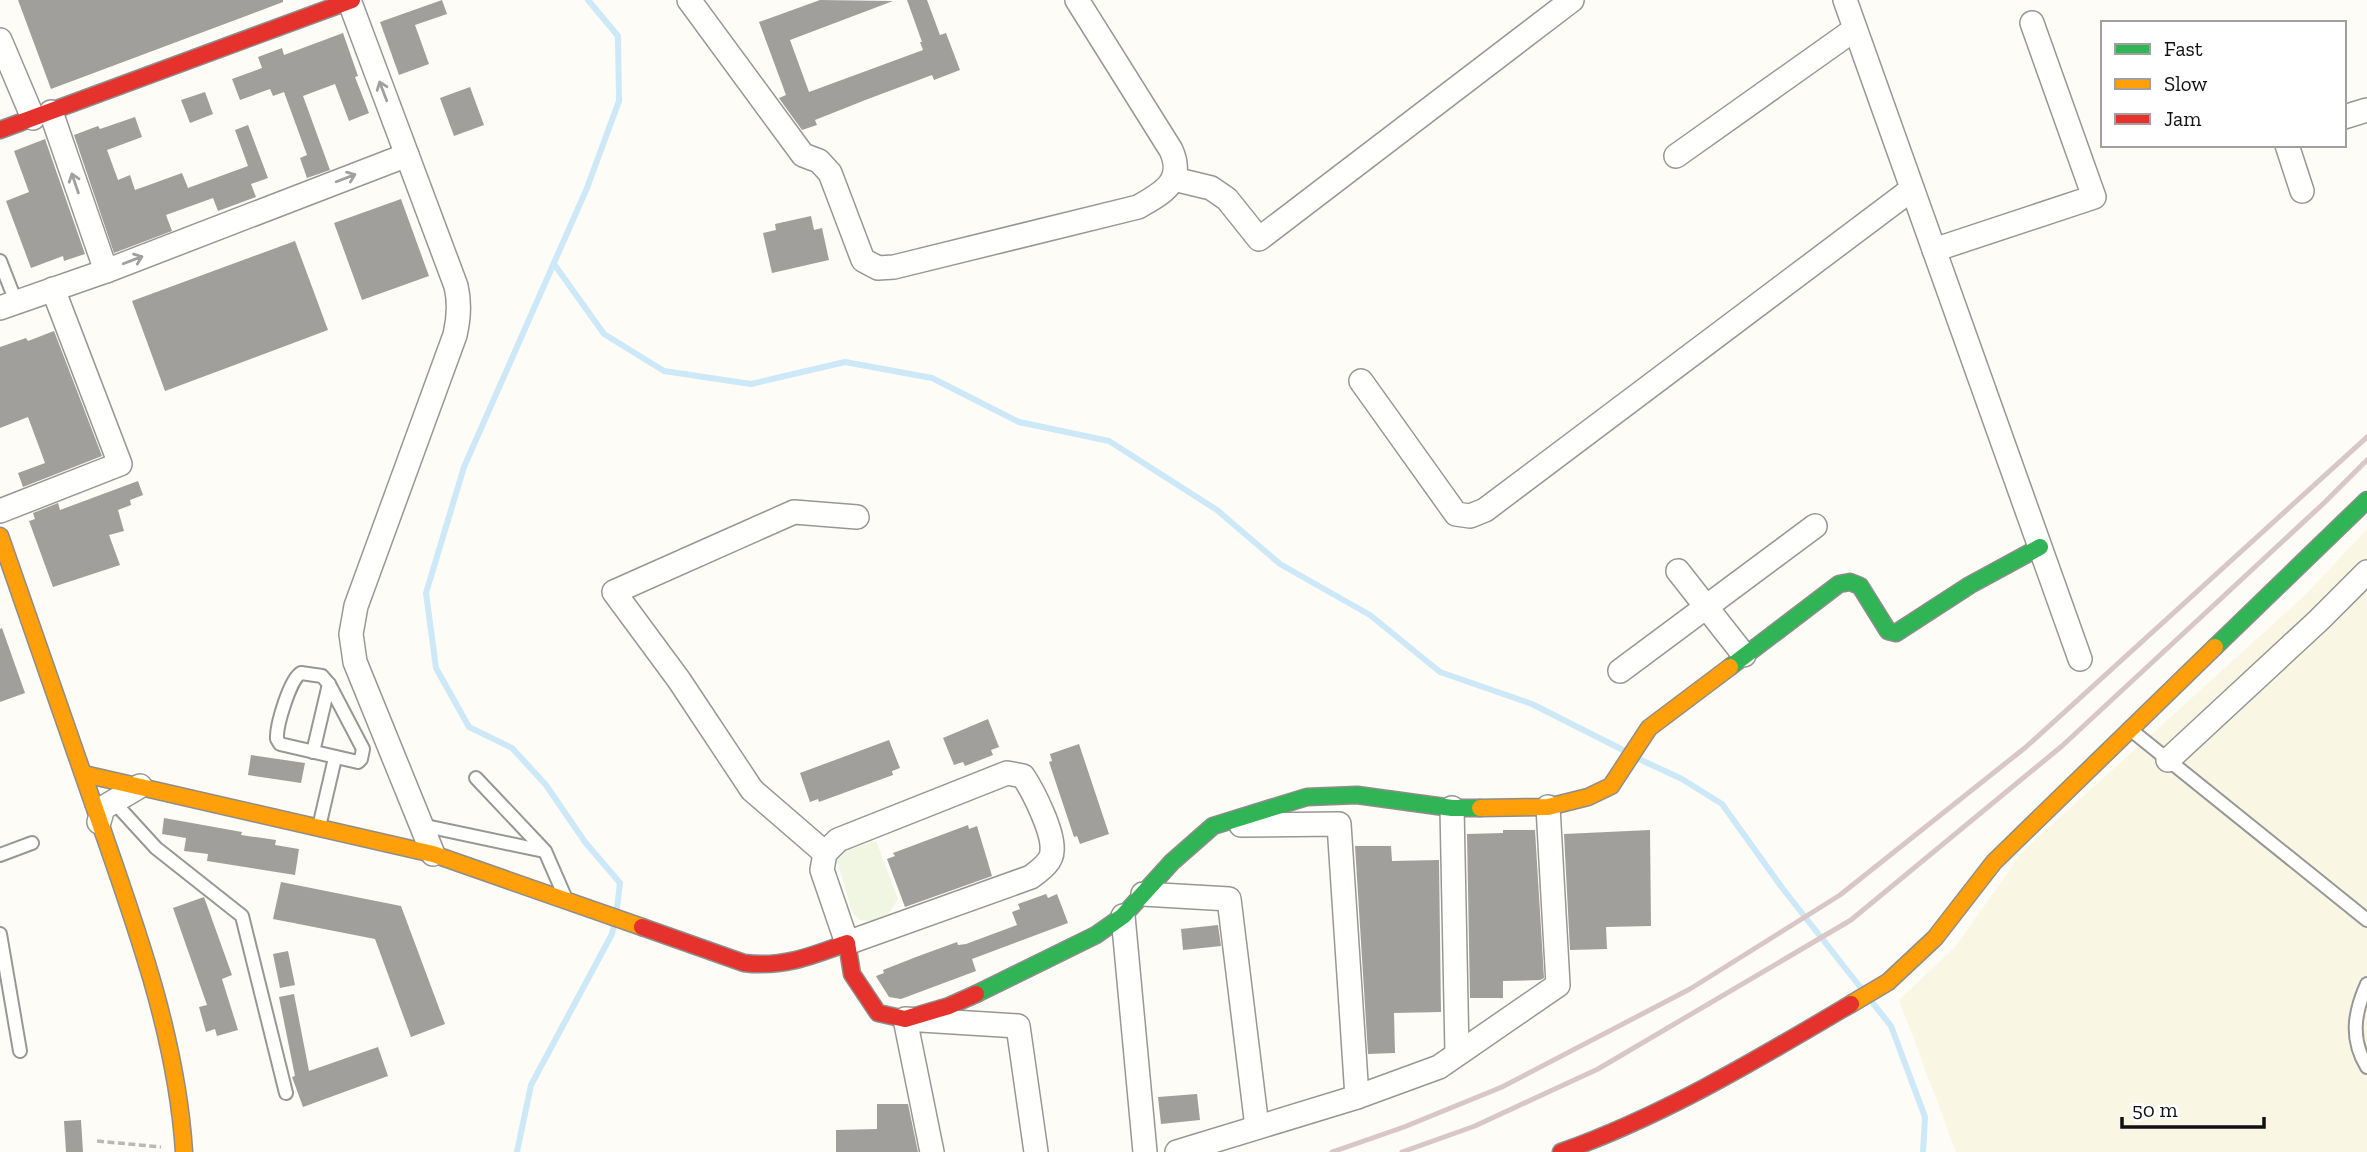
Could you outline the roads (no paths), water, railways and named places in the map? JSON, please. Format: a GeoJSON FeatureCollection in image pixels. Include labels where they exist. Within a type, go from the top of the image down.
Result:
{"type":"FeatureCollection","features":[{"type":"Feature","properties":{"kind":"street"},"geometry":{"type":"LineString","coordinates":[[0,130],[350,0],[459,298],[458,323],[356,606],[351,634],[355,662],[433,854]]}},
{"type":"Feature","properties":{"kind":"street"},"geometry":{"type":"LineString","coordinates":[[689,0],[803,155],[819,161],[831,173],[863,260],[878,268],[894,267],[1138,207],[1158,196],[1174,179],[1177,162],[1171,150],[1077,0]]}},
{"type":"Feature","properties":{"kind":"street"},"geometry":{"type":"LineString","coordinates":[[1174,179],[1211,188],[1227,199],[1259,239],[1572,0]]}},
{"type":"Feature","properties":{"kind":"street"},"geometry":{"type":"LineString","coordinates":[[1845,0],[2080,659]]}},
{"type":"Feature","properties":{"kind":"street"},"geometry":{"type":"LineString","coordinates":[[1934,250],[2094,197],[2032,23]]}},
{"type":"Feature","properties":{"kind":"street"},"geometry":{"type":"LineString","coordinates":[[1676,156],[1856,29]]}},
{"type":"Feature","properties":{"kind":"street"},"geometry":{"type":"LineString","coordinates":[[0,40],[42,115],[106,271]]}},
{"type":"Feature","properties":{"kind":"street"},"geometry":{"type":"LineString","coordinates":[[2346,116],[2367,110]]}},
{"type":"Feature","properties":{"kind":"street"},"geometry":{"type":"LineString","coordinates":[[2288,147],[2302,191]]}},
{"type":"Feature","properties":{"kind":"street"},"geometry":{"type":"LineString","coordinates":[[8,305],[106,271],[407,155]]}},
{"type":"Feature","properties":{"kind":"street"},"geometry":{"type":"LineString","coordinates":[[1362,382],[1456,514],[1470,516],[1485,510],[1912,189]]}},
{"type":"Feature","properties":{"kind":"street"},"geometry":{"type":"LineString","coordinates":[[0,511],[120,464],[53,289]]}},
{"type":"Feature","properties":{"kind":"street"},"geometry":{"type":"LineString","coordinates":[[1561,1152],[1595,1147],[1759,1058],[1888,982],[1935,938],[1994,862],[2367,500]]}},
{"type":"Feature","properties":{"kind":"street"},"geometry":{"type":"LineString","coordinates":[[825,853],[752,789],[679,680],[614,592],[794,512],[857,517]]}},
{"type":"Feature","properties":{"kind":"street"},"geometry":{"type":"LineString","coordinates":[[1620,671],[1815,526]]}},
{"type":"Feature","properties":{"kind":"street"},"geometry":{"type":"LineString","coordinates":[[0,536],[138,931],[167,1043],[182,1120],[184,1150]]}},
{"type":"Feature","properties":{"kind":"street"},"geometry":{"type":"LineString","coordinates":[[905,1019],[949,1006],[1012,978],[1096,935],[1124,916],[1172,862],[1213,826],[1307,797],[1357,795],[1452,808],[1548,807],[1588,797],[1611,786],[1648,728],[1839,584],[1850,582],[1860,586],[1888,631],[1896,633],[1970,586],[2040,547]]}},
{"type":"Feature","properties":{"kind":"street"},"geometry":{"type":"LineString","coordinates":[[1678,571],[1744,655]]}},
{"type":"Feature","properties":{"kind":"street"},"geometry":{"type":"LineString","coordinates":[[2168,760],[2367,572]]}},
{"type":"Feature","properties":{"kind":"street"},"geometry":{"type":"LineString","coordinates":[[84,774],[433,854],[744,964],[764,967],[782,966],[847,943],[1031,877],[1045,866],[1053,852],[1031,788],[1023,776],[1007,773],[838,840],[825,853],[822,870],[847,943],[852,974],[878,1013],[905,1019],[1018,1026],[1036,1152]]}},
{"type":"Feature","properties":{"kind":"street"},"geometry":{"type":"LineString","coordinates":[[99,822],[103,808],[140,786]]}},
{"type":"Feature","properties":{"kind":"street"},"geometry":{"type":"LineString","coordinates":[[1177,1152],[1357,1097],[1439,1067],[1558,985],[1548,807]]}},
{"type":"Feature","properties":{"kind":"street"},"geometry":{"type":"LineString","coordinates":[[1452,808],[1457,1053]]}},
{"type":"Feature","properties":{"kind":"street"},"geometry":{"type":"LineString","coordinates":[[1213,826],[1339,824],[1357,1097]]}},
{"type":"Feature","properties":{"kind":"street"},"geometry":{"type":"LineString","coordinates":[[1143,894],[1229,899],[1257,1128]]}},
{"type":"Feature","properties":{"kind":"street"},"geometry":{"type":"LineString","coordinates":[[1124,916],[1145,1152]]}},
{"type":"Feature","properties":{"kind":"street"},"geometry":{"type":"LineString","coordinates":[[905,1019],[932,1152]]}},
{"type":"Feature","properties":{"kind":"lane"},"geometry":{"type":"LineString","coordinates":[[0,261],[8,305]]}},
{"type":"Feature","properties":{"kind":"lane"},"geometry":{"type":"LineString","coordinates":[[301,673],[322,676],[363,749],[358,762],[313,752],[280,744],[276,734],[297,675],[301,673]]}},
{"type":"Feature","properties":{"kind":"lane"},"geometry":{"type":"LineString","coordinates":[[313,752],[328,684]]}},
{"type":"Feature","properties":{"kind":"lane"},"geometry":{"type":"LineString","coordinates":[[2131,730],[2367,920]]}},
{"type":"Feature","properties":{"kind":"lane"},"geometry":{"type":"LineString","coordinates":[[319,828],[335,758]]}},
{"type":"Feature","properties":{"kind":"lane"},"geometry":{"type":"LineString","coordinates":[[476,778],[545,851],[567,900]]}},
{"type":"Feature","properties":{"kind":"lane"},"geometry":{"type":"LineString","coordinates":[[113,801],[156,848],[242,916],[286,1093]]}},
{"type":"Feature","properties":{"kind":"lane"},"geometry":{"type":"LineString","coordinates":[[421,825],[545,851]]}},
{"type":"Feature","properties":{"kind":"lane"},"geometry":{"type":"LineString","coordinates":[[0,855],[32,843]]}},
{"type":"Feature","properties":{"kind":"lane"},"geometry":{"type":"LineString","coordinates":[[0,934],[20,1051]]}},
{"type":"Feature","properties":{"kind":"lane"},"geometry":{"type":"LineString","coordinates":[[2367,984],[2358,1005],[2354,1026],[2359,1054],[2367,1067]]}},
{"type":"Feature","properties":{"kind":"waterway"},"geometry":{"type":"LineString","coordinates":[[588,0],[618,36],[619,101],[587,188],[464,467],[426,593],[436,668],[469,727],[512,748],[546,785],[585,842],[620,883],[617,908]]}},
{"type":"Feature","properties":{"kind":"waterway"},"geometry":{"type":"LineString","coordinates":[[554,264],[604,334],[664,371],[751,384],[845,362],[932,378],[1019,422],[1109,441],[1217,510],[1280,564],[1370,615],[1440,672],[1532,704],[1623,750]]}},
{"type":"Feature","properties":{"kind":"waterway"},"geometry":{"type":"LineString","coordinates":[[1639,759],[1682,779],[1722,804],[1783,889],[1861,988]]}},
{"type":"Feature","properties":{"kind":"waterway"},"geometry":{"type":"LineString","coordinates":[[517,1152],[531,1085],[612,934],[614,925]]}},
{"type":"Feature","properties":{"kind":"waterway"},"geometry":{"type":"LineString","coordinates":[[1872,1002],[1891,1026],[1925,1117],[1923,1152]]}},
{"type":"Feature","properties":{"kind":"railway"},"geometry":{"type":"LineString","coordinates":[[1332,1152],[1404,1127],[1502,1087],[1690,989],[1840,895],[2026,747],[2367,437]]}},
{"type":"Feature","properties":{"kind":"railway"},"geometry":{"type":"LineString","coordinates":[[1402,1152],[1475,1126],[1598,1069],[1851,920],[2062,746],[2367,460]]}}]}
